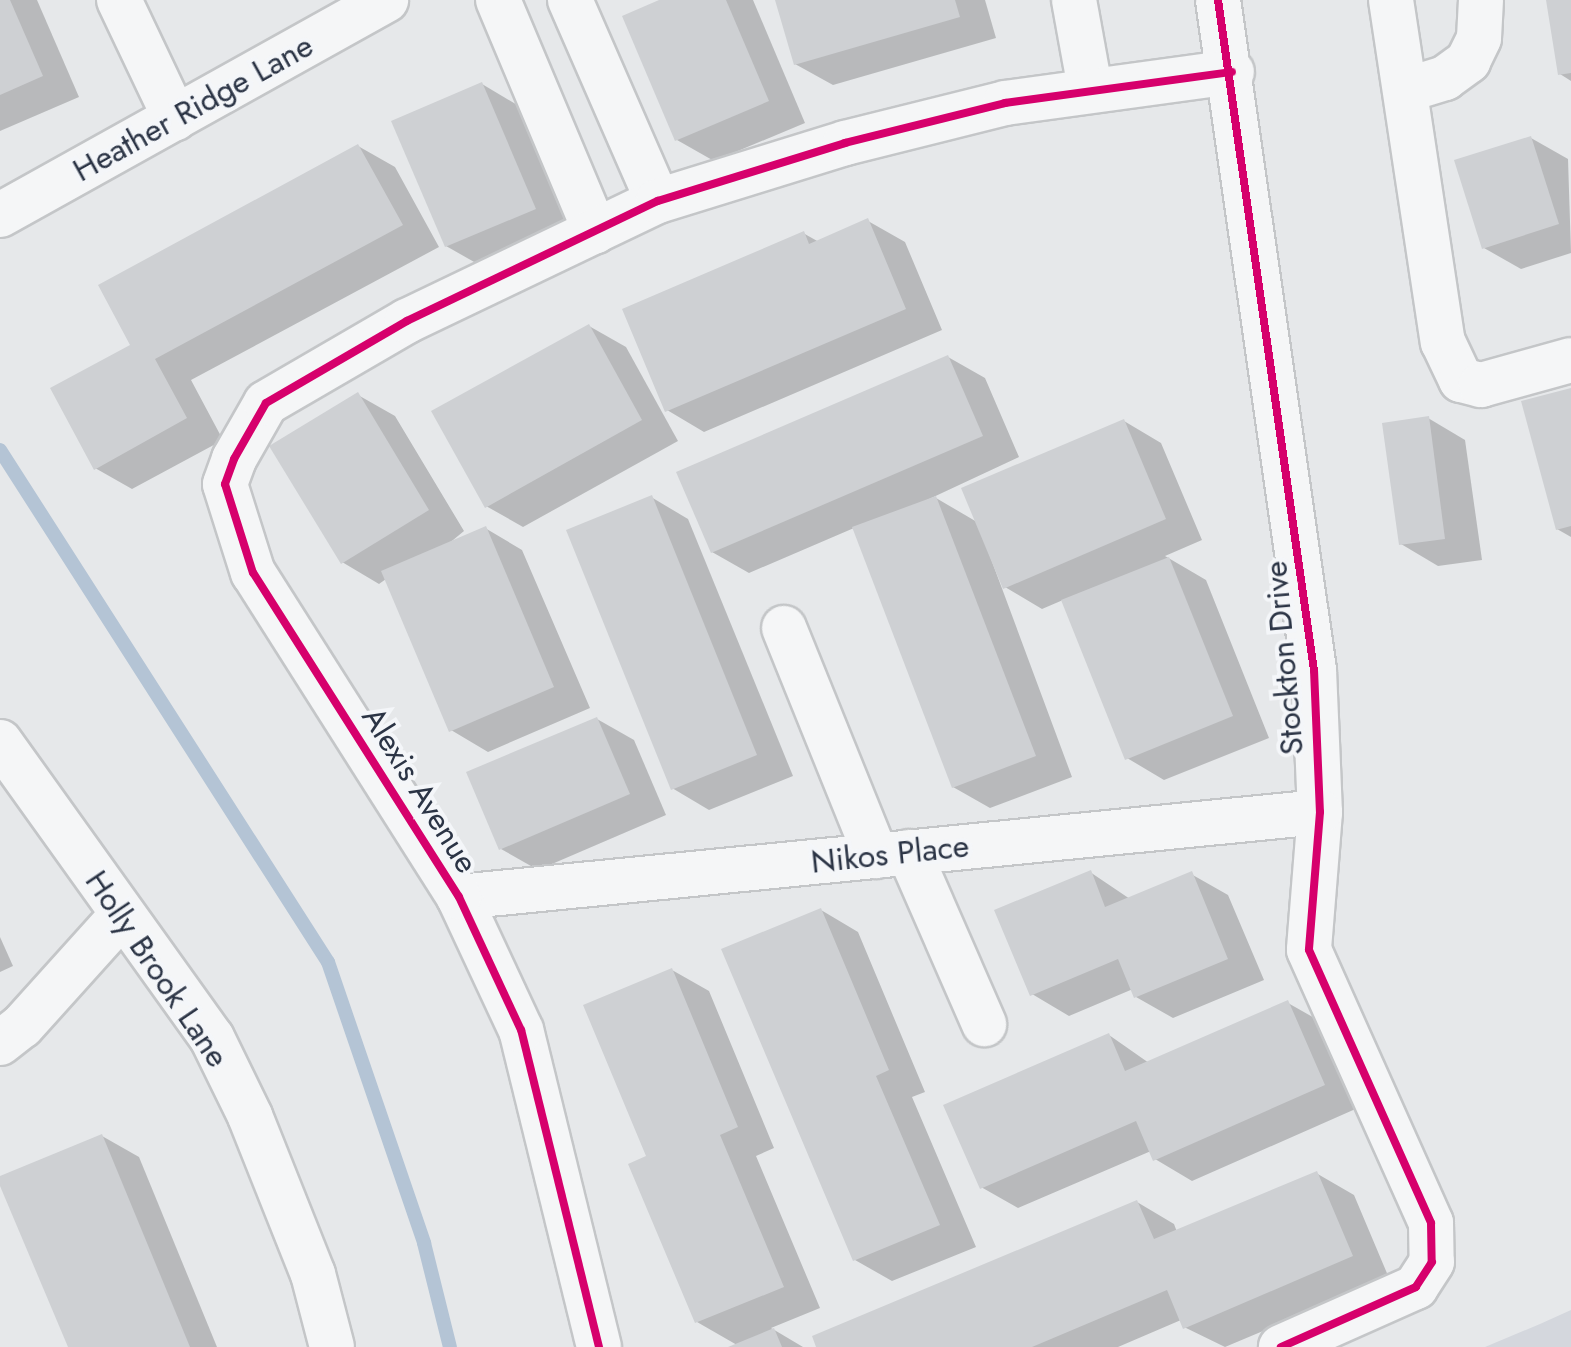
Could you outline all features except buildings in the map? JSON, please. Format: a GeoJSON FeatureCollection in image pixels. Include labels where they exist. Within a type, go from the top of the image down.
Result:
{"type":"FeatureCollection","features":[{"type":"Feature","properties":{"kind":"street","name":"Heather Ridge Lane"},"geometry":{"type":"LineString","coordinates":[[0,215],[386,0]]}},
{"type":"Feature","properties":{"kind":"street"},"geometry":{"type":"LineString","coordinates":[[498,0],[595,231],[658,201],[837,146],[1090,88],[1232,72]]}},
{"type":"Feature","properties":{"kind":"street"},"geometry":{"type":"LineString","coordinates":[[570,0],[658,201]]}},
{"type":"Feature","properties":{"kind":"street"},"geometry":{"type":"LineString","coordinates":[[1074,0],[1090,88]]}},
{"type":"Feature","properties":{"kind":"street","name":"Stockton Drive"},"geometry":{"type":"LineString","coordinates":[[1218,0],[1232,72],[1314,670],[1320,812],[1309,950],[1431,1223],[1432,1262],[1416,1287],[1281,1347]]}},
{"type":"Feature","properties":{"kind":"street"},"geometry":{"type":"LineString","coordinates":[[1391,0],[1443,342],[1461,380],[1481,385],[1571,360]]}},
{"type":"Feature","properties":{"kind":"street"},"geometry":{"type":"LineString","coordinates":[[1406,90],[1445,78],[1468,61],[1479,38],[1481,0]]}},
{"type":"Feature","properties":{"kind":"street"},"geometry":{"type":"LineString","coordinates":[[127,18],[175,118]]}},
{"type":"Feature","properties":{"kind":"street","name":"Alexis Avenue"},"geometry":{"type":"LineString","coordinates":[[595,231],[547,251],[407,321],[266,403],[234,459],[225,484],[253,573],[459,897],[521,1030],[599,1347]]}},
{"type":"Feature","properties":{"kind":"street"},"geometry":{"type":"LineString","coordinates":[[784,628],[892,854],[984,1024]]}},
{"type":"Feature","properties":{"kind":"street","name":"Holly Brook Lane"},"geometry":{"type":"LineString","coordinates":[[0,742],[212,1038],[244,1103],[313,1274],[332,1347]]}},
{"type":"Feature","properties":{"kind":"street","name":"Nikos Place"},"geometry":{"type":"LineString","coordinates":[[459,897],[1320,812]]}},
{"type":"Feature","properties":{"kind":"street"},"geometry":{"type":"LineString","coordinates":[[0,1043],[22,1026],[122,915]]}},
{"type":"Feature","properties":{"kind":"shaded area"},"geometry":{"type":"Polygon","coordinates":[[[1571,1310],[1571,1347],[1485,1347],[1540,1324],[1571,1310]]]}},
{"type":"Feature","properties":{"kind":"waterway"},"geometry":{"type":"LineString","coordinates":[[0,450],[328,962],[424,1243],[450,1347]]}},
{"type":"Feature","properties":{"kind":"cycle path"},"geometry":{"type":"LineString","coordinates":[[1218,0],[1314,670],[1320,812],[1309,950],[1431,1223],[1432,1262],[1416,1287],[1281,1347]]}},
{"type":"Feature","properties":{"kind":"cycle path"},"geometry":{"type":"LineString","coordinates":[[599,1347],[521,1030],[459,897],[253,573],[225,484],[234,459],[266,403],[407,321],[658,201],[845,143],[1005,103],[1232,72]]}}]}
